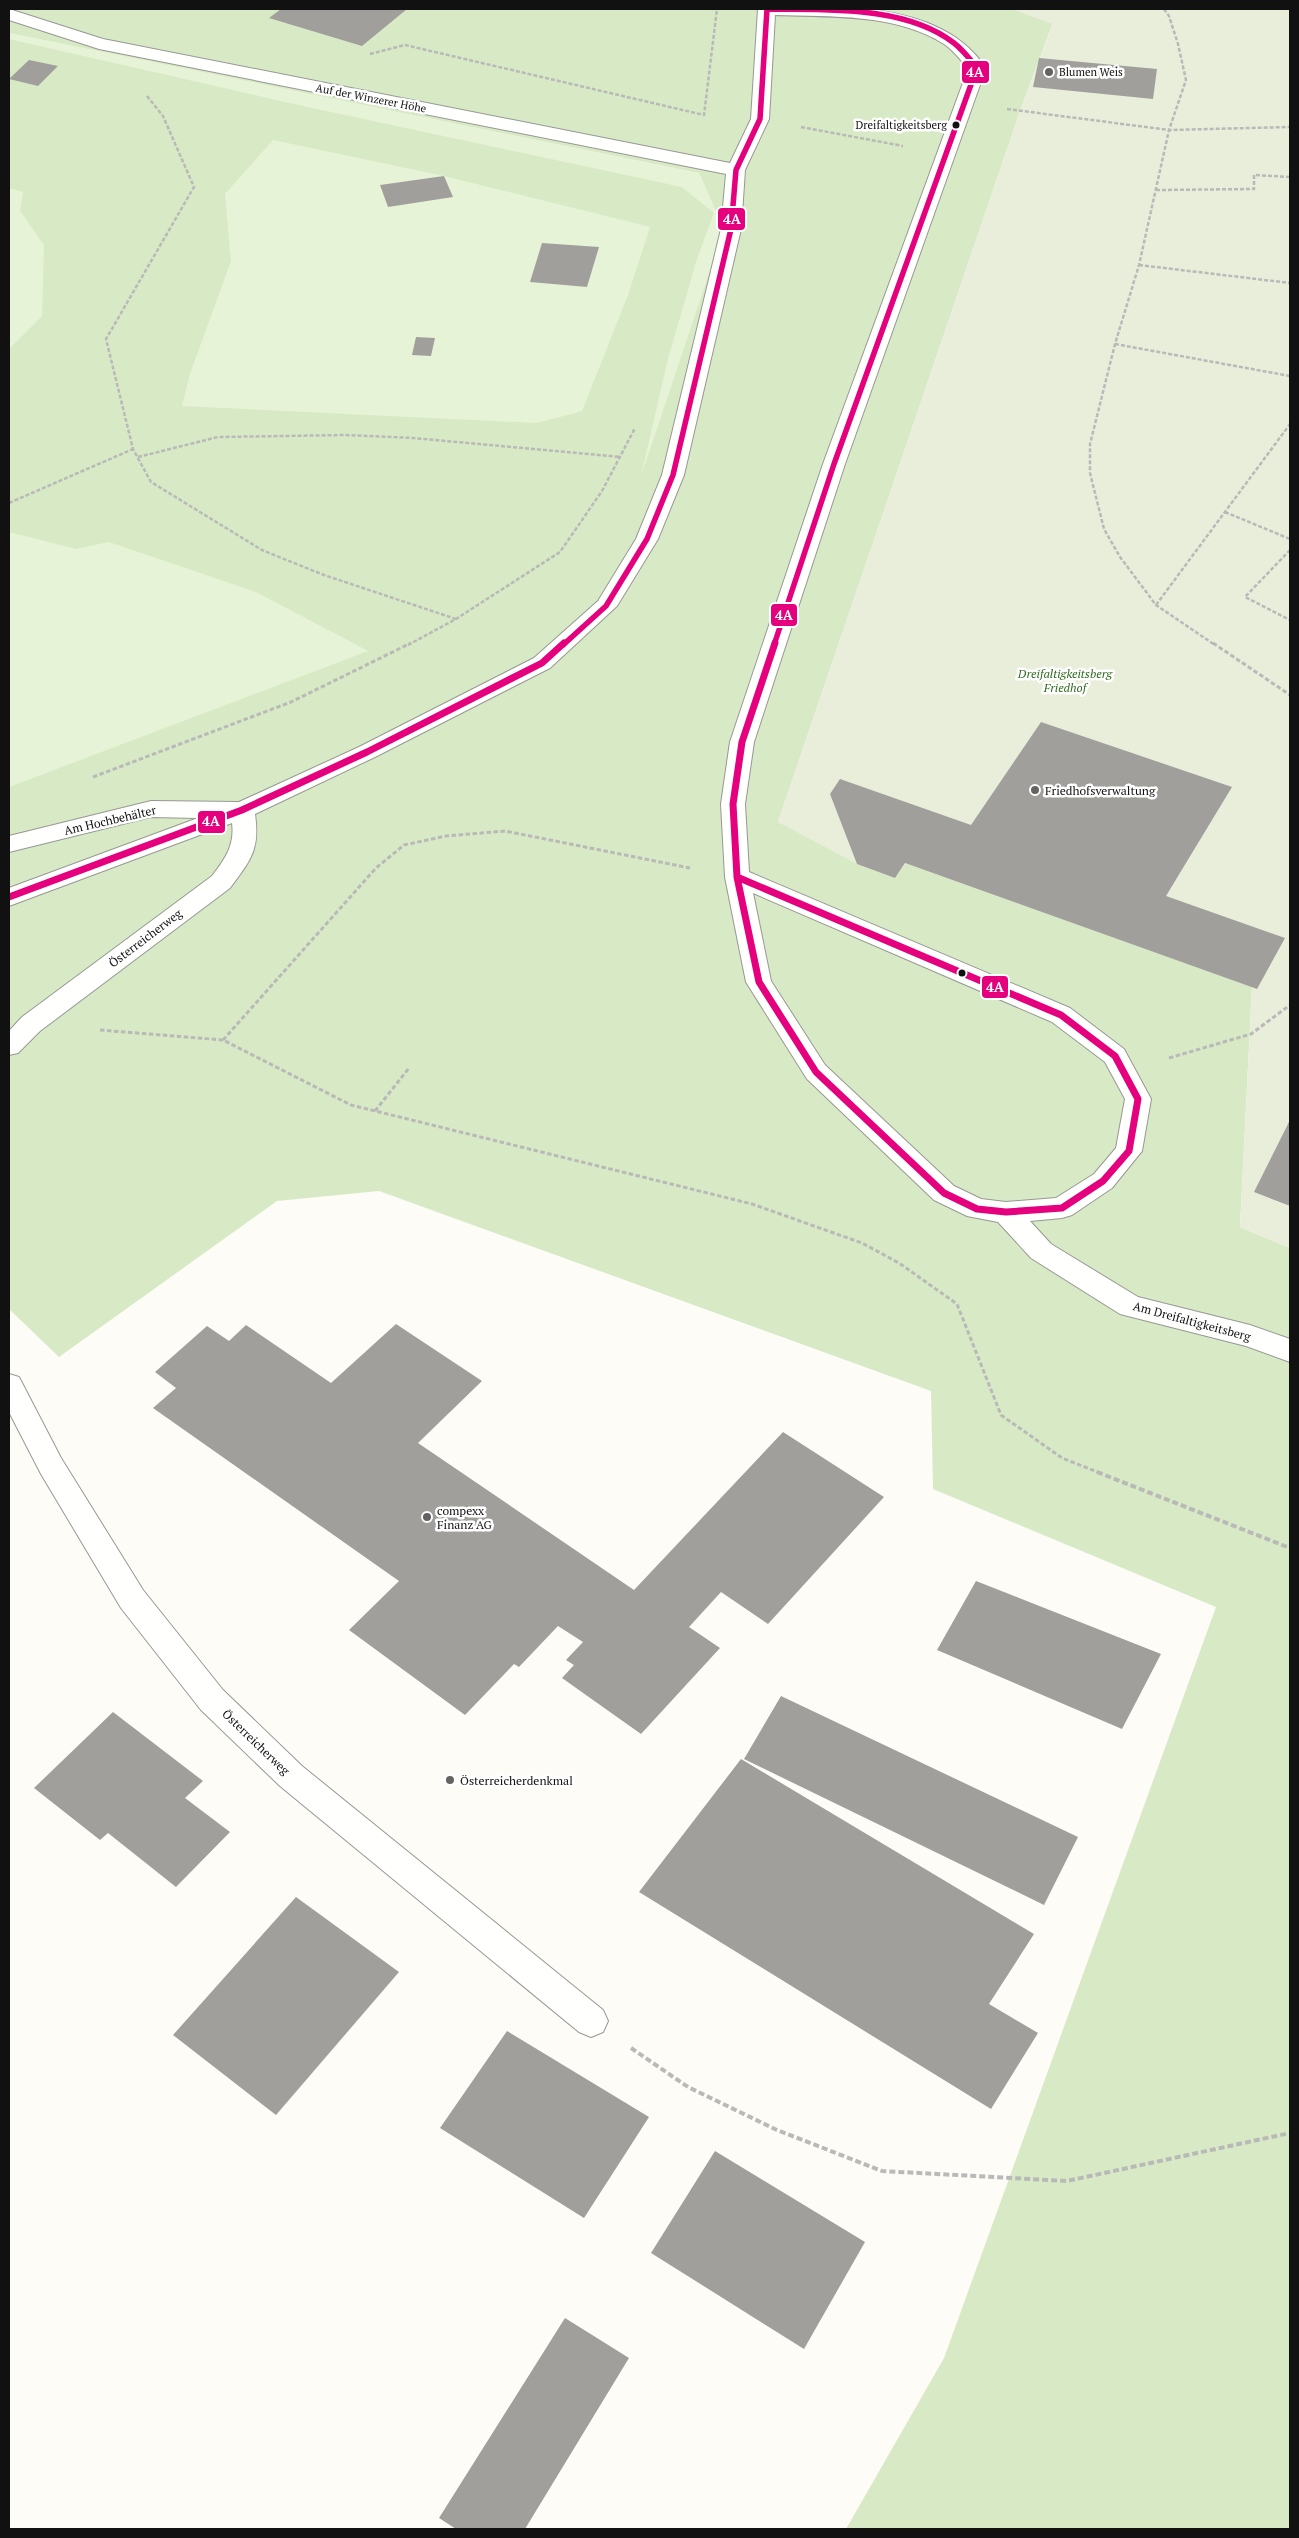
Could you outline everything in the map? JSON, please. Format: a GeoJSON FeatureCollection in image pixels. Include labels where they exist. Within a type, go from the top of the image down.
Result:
{"type":"FeatureCollection","features":[{"type":"Feature","properties":{"kind":"street"},"geometry":{"type":"LineString","coordinates":[[9,897],[242,810],[367,752],[542,664],[606,606],[647,538],[673,475],[731,229],[736,170],[760,119],[767,9],[861,14],[914,22],[952,41],[977,68],[834,464],[742,742],[733,804],[737,877],[759,982],[816,1072],[944,1193],[976,1208],[1006,1212],[1062,1208],[1103,1181],[1129,1151],[1138,1099],[1115,1056],[1061,1015],[737,877]]}},
{"type":"Feature","properties":{"kind":"street","name":"Auf der Winzerer Höhe"},"geometry":{"type":"LineString","coordinates":[[9,14],[99,44],[736,170]]}},
{"type":"Feature","properties":{"kind":"street","name":"Am Hochbehälter"},"geometry":{"type":"LineString","coordinates":[[9,844],[151,809],[242,810]]}},
{"type":"Feature","properties":{"kind":"street","name":"Österreicherweg"},"geometry":{"type":"LineString","coordinates":[[9,1046],[31,1024],[221,882],[237,861],[246,837],[242,810]]}},
{"type":"Feature","properties":{"kind":"street","name":"Am Dreifaltigkeitsberg"},"geometry":{"type":"LineString","coordinates":[[1006,1212],[1041,1251],[1130,1306],[1250,1336],[1290,1351]]}},
{"type":"Feature","properties":{"kind":"street","name":"Österreicherweg"},"geometry":{"type":"LineString","coordinates":[[9,1385],[51,1466],[132,1599],[212,1700],[291,1776],[591,2021]]}},
{"type":"Feature","properties":{"kind":"path"},"geometry":{"type":"LineString","coordinates":[[367,55],[405,45],[704,115],[717,9]]}},
{"type":"Feature","properties":{"kind":"path"},"geometry":{"type":"LineString","coordinates":[[1164,9],[1172,25],[1186,80],[1169,130],[1139,265],[1115,344],[1090,444],[1090,473],[1104,529],[1120,557],[1156,605],[1290,695]]}},
{"type":"Feature","properties":{"kind":"path"},"geometry":{"type":"LineString","coordinates":[[99,44],[119,61],[163,116],[194,187],[106,339],[133,449],[151,482],[262,550],[324,575],[456,619]]}},
{"type":"Feature","properties":{"kind":"path"},"geometry":{"type":"LineString","coordinates":[[964,103],[1169,130],[1290,127]]}},
{"type":"Feature","properties":{"kind":"path"},"geometry":{"type":"LineString","coordinates":[[760,119],[946,154]]}},
{"type":"Feature","properties":{"kind":"path"},"geometry":{"type":"LineString","coordinates":[[1156,190],[1254,189],[1254,175],[1290,177]]}},
{"type":"Feature","properties":{"kind":"path"},"geometry":{"type":"LineString","coordinates":[[1139,265],[1290,283]]}},
{"type":"Feature","properties":{"kind":"path"},"geometry":{"type":"LineString","coordinates":[[1115,344],[1290,376]]}},
{"type":"Feature","properties":{"kind":"path"},"geometry":{"type":"LineString","coordinates":[[91,777],[291,702],[376,662],[456,619],[560,552],[602,491],[638,421]]}},
{"type":"Feature","properties":{"kind":"path"},"geometry":{"type":"LineString","coordinates":[[1156,605],[1290,424]]}},
{"type":"Feature","properties":{"kind":"path"},"geometry":{"type":"LineString","coordinates":[[138,456],[218,437],[346,435],[413,438],[621,457]]}},
{"type":"Feature","properties":{"kind":"path"},"geometry":{"type":"LineString","coordinates":[[9,503],[133,449]]}},
{"type":"Feature","properties":{"kind":"path"},"geometry":{"type":"LineString","coordinates":[[1225,512],[1290,539]]}},
{"type":"Feature","properties":{"kind":"path"},"geometry":{"type":"LineString","coordinates":[[1290,550],[1245,597],[1290,620]]}},
{"type":"Feature","properties":{"kind":"path"},"geometry":{"type":"LineString","coordinates":[[223,1040],[376,868],[404,845],[446,836],[505,831],[737,877]]}},
{"type":"Feature","properties":{"kind":"path"},"geometry":{"type":"LineString","coordinates":[[1124,1072],[1251,1034],[1290,1006]]}},
{"type":"Feature","properties":{"kind":"path"},"geometry":{"type":"LineString","coordinates":[[31,1024],[223,1040],[352,1105],[752,1204],[862,1243],[899,1263],[957,1304],[1001,1416],[1062,1458],[1290,1548]]}},
{"type":"Feature","properties":{"kind":"path"},"geometry":{"type":"LineString","coordinates":[[375,1111],[409,1068]]}},
{"type":"Feature","properties":{"kind":"path"},"geometry":{"type":"LineString","coordinates":[[591,2021],[688,2087],[776,2130],[882,2170],[1067,2181],[1290,2133]]}},
{"type":"Feature","properties":{"kind":"green space"},"geometry":{"type":"Polygon","coordinates":[[[14,9],[1012,9],[1053,23],[1020,111],[778,822],[895,877],[905,863],[1252,987],[1240,1227],[1290,1248],[1290,2529],[846,2529],[944,2358],[1216,1607],[933,1489],[931,1391],[379,1191],[277,1201],[59,1357],[9,1309],[9,787],[368,651],[256,592],[109,542],[76,549],[9,532],[9,349],[42,316],[44,245],[20,211],[23,192],[9,188],[9,39],[303,106],[682,187],[714,213],[697,259],[668,359],[641,476],[724,229],[699,173],[9,33],[9,18],[14,9]],[[273,140],[225,194],[231,261],[190,374],[182,406],[537,423],[582,411],[628,295],[650,227],[444,176],[273,140]]]}},
{"type":"Feature","properties":{"kind":"green space","name":"Dreifaltigkeitsberg Friedhof"},"geometry":{"type":"Polygon","coordinates":[[[1012,9],[1290,9],[1290,1248],[1240,1227],[1252,987],[906,863],[895,878],[857,864],[778,822],[1020,111],[1053,24],[1012,9]]]}},
{"type":"Feature","properties":{"kind":"green space"},"geometry":{"type":"Polygon","coordinates":[[[9,33],[699,173],[725,229],[604,590],[9,844],[9,33]]]}},
{"type":"Feature","properties":{"kind":"building"},"geometry":{"type":"Polygon","coordinates":[[[281,9],[407,9],[362,46],[269,18],[281,9]]]}},
{"type":"Feature","properties":{"kind":"building"},"geometry":{"type":"Polygon","coordinates":[[[1039,58],[1157,69],[1153,99],[1033,87],[1039,58]]]}},
{"type":"Feature","properties":{"kind":"building"},"geometry":{"type":"Polygon","coordinates":[[[29,60],[58,66],[38,86],[9,79],[29,60]]]}},
{"type":"Feature","properties":{"kind":"building"},"geometry":{"type":"Polygon","coordinates":[[[444,176],[453,197],[388,207],[380,185],[444,176]]]}},
{"type":"Feature","properties":{"kind":"building"},"geometry":{"type":"Polygon","coordinates":[[[542,243],[599,247],[587,287],[530,282],[542,243]]]}},
{"type":"Feature","properties":{"kind":"building"},"geometry":{"type":"Polygon","coordinates":[[[416,337],[435,338],[431,356],[412,355],[416,337]]]}},
{"type":"Feature","properties":{"kind":"building"},"geometry":{"type":"Polygon","coordinates":[[[1041,722],[1232,787],[1166,896],[1285,938],[1257,989],[905,863],[895,878],[857,864],[830,794],[840,779],[971,825],[1041,722]]]}},
{"type":"Feature","properties":{"kind":"building"},"geometry":{"type":"Polygon","coordinates":[[[1290,1120],[1290,1206],[1254,1192],[1290,1120]]]}},
{"type":"Feature","properties":{"kind":"building"},"geometry":{"type":"Polygon","coordinates":[[[396,1324],[482,1381],[418,1443],[634,1590],[783,1432],[884,1497],[768,1624],[721,1592],[689,1627],[720,1648],[641,1734],[562,1678],[574,1665],[566,1660],[583,1642],[558,1626],[519,1667],[514,1664],[465,1715],[349,1630],[399,1581],[153,1408],[176,1388],[155,1372],[207,1326],[229,1341],[246,1325],[331,1383],[396,1324]]]}},
{"type":"Feature","properties":{"kind":"building"},"geometry":{"type":"Polygon","coordinates":[[[976,1581],[1161,1654],[1122,1729],[937,1650],[976,1581]]]}},
{"type":"Feature","properties":{"kind":"building"},"geometry":{"type":"Polygon","coordinates":[[[781,1696],[1078,1837],[1044,1905],[744,1759],[781,1696]]]}},
{"type":"Feature","properties":{"kind":"building"},"geometry":{"type":"Polygon","coordinates":[[[113,1712],[203,1781],[185,1798],[230,1832],[176,1887],[108,1833],[100,1840],[34,1788],[113,1712]]]}},
{"type":"Feature","properties":{"kind":"building"},"geometry":{"type":"Polygon","coordinates":[[[741,1759],[1034,1934],[989,2004],[1038,2033],[991,2109],[639,1892],[741,1759]]]}},
{"type":"Feature","properties":{"kind":"building"},"geometry":{"type":"Polygon","coordinates":[[[296,1897],[399,1972],[276,2115],[173,2035],[296,1897]]]}},
{"type":"Feature","properties":{"kind":"building"},"geometry":{"type":"Polygon","coordinates":[[[507,2031],[649,2117],[584,2218],[440,2128],[507,2031]]]}},
{"type":"Feature","properties":{"kind":"building"},"geometry":{"type":"Polygon","coordinates":[[[715,2151],[865,2242],[804,2349],[651,2253],[715,2151]]]}},
{"type":"Feature","properties":{"kind":"building"},"geometry":{"type":"Polygon","coordinates":[[[565,2318],[629,2358],[525,2529],[456,2529],[439,2518],[565,2318]]]}},
{"type":"Feature","properties":{"kind":"transit line","name":"4A"},"geometry":{"type":"LineString","coordinates":[[737,877],[733,804],[742,742],[834,464],[977,68],[950,40],[930,29],[908,21],[862,12],[767,9]]}},
{"type":"Feature","properties":{"kind":"transit line","name":"4A"},"geometry":{"type":"LineString","coordinates":[[9,897],[242,810],[367,752],[542,663],[606,606],[647,539],[673,475],[731,229],[736,170],[760,119],[767,9]]}},
{"type":"Feature","properties":{"kind":"transit line","name":"4A"},"geometry":{"type":"LineString","coordinates":[[737,877],[1061,1015],[1115,1056],[1138,1099],[1129,1151],[1103,1181],[1062,1208],[1006,1212],[977,1209],[944,1193],[816,1072],[759,982],[737,877]]}},
{"type":"Feature","properties":{"kind":"place","name":"Blumen Weis"},"geometry":{"type":"Point","coordinates":[1049,72]}},
{"type":"Feature","properties":{"kind":"place","name":"Dreifaltigkeitsberg"},"geometry":{"type":"Point","coordinates":[956,125]}},
{"type":"Feature","properties":{"kind":"place","name":"Friedhofsverwaltung"},"geometry":{"type":"Point","coordinates":[1035,790]}},
{"type":"Feature","properties":{"kind":"place","name":"compexx Finanz AG"},"geometry":{"type":"Point","coordinates":[427,1517]}},
{"type":"Feature","properties":{"kind":"place","name":"Österreicherdenkmal"},"geometry":{"type":"Point","coordinates":[450,1780]}}]}
